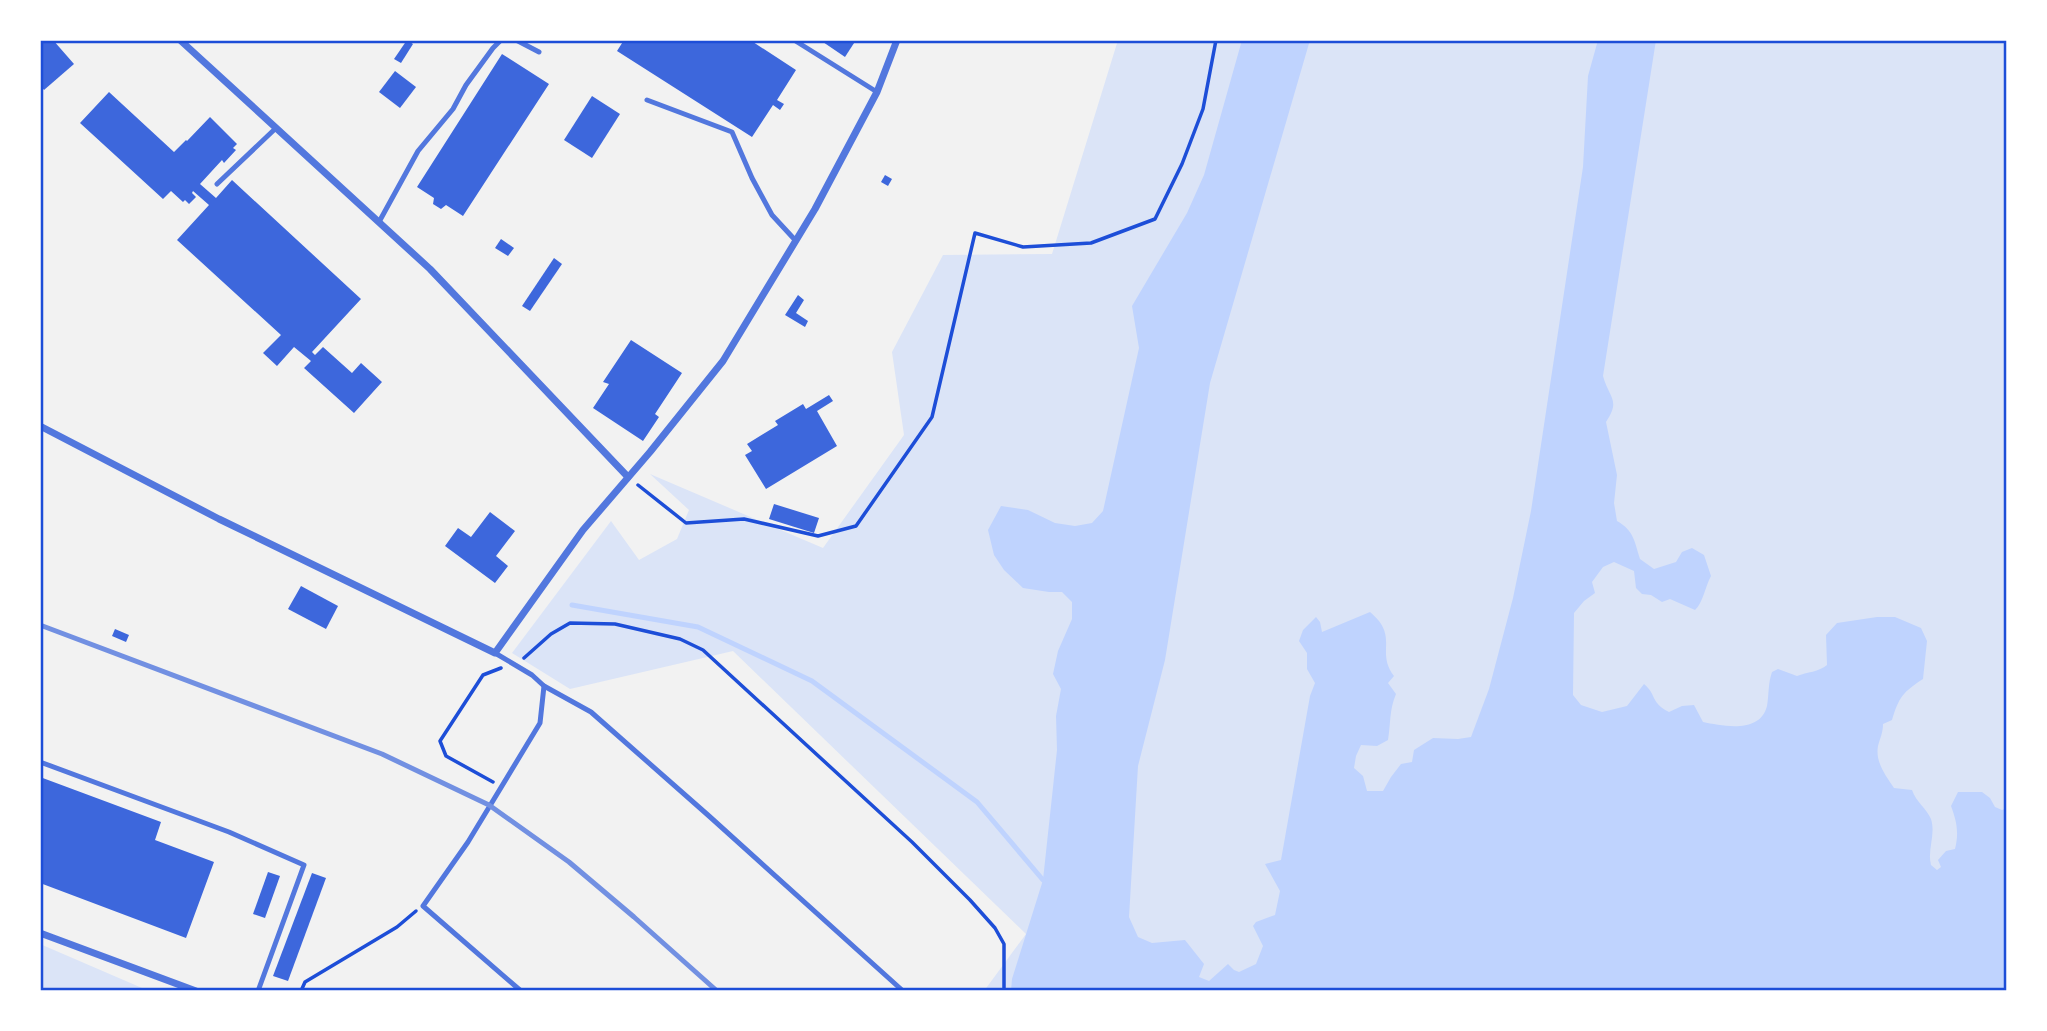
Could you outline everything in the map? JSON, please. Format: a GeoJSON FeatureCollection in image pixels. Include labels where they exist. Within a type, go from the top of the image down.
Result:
{"type":"FeatureCollection","features":[{"type":"Feature","properties":{"kind":"street"},"geometry":{"type":"LineString","coordinates":[[180,40],[430,270],[628,477]]}},
{"type":"Feature","properties":{"kind":"street"},"geometry":{"type":"LineString","coordinates":[[40,426],[219,519],[495,653],[583,530],[723,361],[815,209],[877,92],[897,40]]}},
{"type":"Feature","properties":{"kind":"street"},"geometry":{"type":"LineString","coordinates":[[40,933],[196,991]]}},
{"type":"Feature","properties":{"kind":"lane"},"geometry":{"type":"LineString","coordinates":[[379,222],[418,151],[453,109],[466,85],[501,40]]}},
{"type":"Feature","properties":{"kind":"lane"},"geometry":{"type":"LineString","coordinates":[[516,40],[539,51]]}},
{"type":"Feature","properties":{"kind":"lane"},"geometry":{"type":"LineString","coordinates":[[794,40],[877,92]]}},
{"type":"Feature","properties":{"kind":"lane"},"geometry":{"type":"LineString","coordinates":[[647,100],[732,132],[772,215],[796,241]]}},
{"type":"Feature","properties":{"kind":"lane"},"geometry":{"type":"LineString","coordinates":[[217,184],[276,128]]}},
{"type":"Feature","properties":{"kind":"lane"},"geometry":{"type":"LineString","coordinates":[[495,653],[532,675],[544,686],[591,712],[903,991]]}},
{"type":"Feature","properties":{"kind":"lane"},"geometry":{"type":"LineString","coordinates":[[521,991],[424,906],[468,842],[540,723],[544,686]]}},
{"type":"Feature","properties":{"kind":"lane"},"geometry":{"type":"LineString","coordinates":[[40,762],[229,832],[303,865],[258,991]]}},
{"type":"Feature","properties":{"kind":"path"},"geometry":{"type":"LineString","coordinates":[[628,477],[686,523],[744,519],[818,536],[856,526],[932,417],[975,233],[1023,247],[1091,243],[1155,219],[1182,164],[1202,109],[1216,40]]}},
{"type":"Feature","properties":{"kind":"path"},"geometry":{"type":"LineString","coordinates":[[501,786],[446,756],[440,741],[483,675],[528,656],[551,635],[570,623],[615,624],[680,639],[704,650],[912,842],[986,918],[1004,944],[1004,991]]}},
{"type":"Feature","properties":{"kind":"path"},"geometry":{"type":"LineString","coordinates":[[301,991],[305,982],[397,927],[424,906]]}},
{"type":"Feature","properties":{"kind":"shaded area"},"geometry":{"type":"Polygon","coordinates":[[[1118,40],[2007,40],[2007,991],[984,991],[1026,934],[733,651],[570,689],[512,653],[611,521],[639,560],[677,539],[689,510],[650,474],[823,548],[904,435],[892,352],[943,255],[1052,254],[1118,40]]]}},
{"type":"Feature","properties":{"kind":"shaded area"},"geometry":{"type":"Polygon","coordinates":[[[40,944],[149,991],[40,991],[40,944]]]}},
{"type":"Feature","properties":{"kind":"water"},"geometry":{"type":"Polygon","coordinates":[[[1242,40],[1310,40],[1210,383],[1165,660],[1138,766],[1129,917],[1138,937],[1152,943],[1185,940],[1204,964],[1199,977],[1209,981],[1228,964],[1239,972],[1256,964],[1263,946],[1253,926],[1256,922],[1275,915],[1280,891],[1265,864],[1281,860],[1310,696],[1315,683],[1307,669],[1307,653],[1299,641],[1303,630],[1316,617],[1322,632],[1370,612],[1384,629],[1386,659],[1394,676],[1388,683],[1396,694],[1388,740],[1377,746],[1361,745],[1356,756],[1354,768],[1363,776],[1367,791],[1383,791],[1401,764],[1412,762],[1414,750],[1433,738],[1471,737],[1489,689],[1513,598],[1531,511],[1583,167],[1588,76],[1598,40],[1656,40],[1603,376],[1613,404],[1606,422],[1617,475],[1614,503],[1617,521],[1630,532],[1640,559],[1654,569],[1676,562],[1682,552],[1692,548],[1704,555],[1711,576],[1695,610],[1670,599],[1662,602],[1651,595],[1642,594],[1636,588],[1634,571],[1614,562],[1603,567],[1592,582],[1595,593],[1574,613],[1573,695],[1581,705],[1602,712],[1627,706],[1644,684],[1656,702],[1669,712],[1682,706],[1694,705],[1703,722],[1740,726],[1757,721],[1763,715],[1772,672],[1778,669],[1797,676],[1817,671],[1827,665],[1826,635],[1837,623],[1895,617],[1921,628],[1927,641],[1923,679],[1906,692],[1892,720],[1883,724],[1878,758],[1894,788],[1912,790],[1929,815],[1933,831],[1930,859],[1931,865],[1937,870],[1941,867],[1938,860],[1946,851],[1955,849],[1957,828],[1951,806],[1958,792],[1982,792],[1990,798],[1995,807],[2002,810],[2007,808],[2007,991],[1011,991],[1012,979],[1043,880],[1057,750],[1056,716],[1061,689],[1053,674],[1058,651],[1072,619],[1072,602],[1062,592],[1023,588],[1004,570],[994,555],[988,530],[1001,506],[1028,510],[1055,523],[1075,526],[1092,523],[1103,511],[1139,348],[1132,306],[1187,213],[1204,175],[1242,40]]]}},
{"type":"Feature","properties":{"kind":"building"},"geometry":{"type":"Polygon","coordinates":[[[46,40],[53,40],[74,64],[44,90],[40,85],[40,45],[46,40]]]}},
{"type":"Feature","properties":{"kind":"building"},"geometry":{"type":"Polygon","coordinates":[[[407,40],[413,44],[401,63],[394,59],[407,40]]]}},
{"type":"Feature","properties":{"kind":"building"},"geometry":{"type":"Polygon","coordinates":[[[624,40],[750,40],[796,70],[777,100],[784,104],[780,110],[773,105],[752,137],[617,51],[624,40]]]}},
{"type":"Feature","properties":{"kind":"building"},"geometry":{"type":"Polygon","coordinates":[[[820,40],[856,40],[845,57],[820,40]]]}},
{"type":"Feature","properties":{"kind":"building"},"geometry":{"type":"Polygon","coordinates":[[[502,54],[549,84],[463,216],[446,205],[441,209],[433,204],[434,198],[417,187],[502,54]]]}},
{"type":"Feature","properties":{"kind":"building"},"geometry":{"type":"Polygon","coordinates":[[[395,71],[416,87],[400,108],[379,92],[395,71]]]}},
{"type":"Feature","properties":{"kind":"building"},"geometry":{"type":"Polygon","coordinates":[[[109,92],[174,152],[210,117],[237,144],[233,148],[236,150],[224,163],[222,160],[200,184],[216,198],[232,180],[361,299],[312,352],[315,355],[323,347],[352,373],[361,363],[382,382],[354,413],[304,368],[311,361],[294,347],[277,366],[263,353],[281,335],[177,240],[209,205],[193,191],[196,197],[189,204],[171,191],[163,199],[80,123],[109,92]]]}},
{"type":"Feature","properties":{"kind":"building"},"geometry":{"type":"Polygon","coordinates":[[[592,96],[620,114],[592,158],[564,140],[592,96]]]}},
{"type":"Feature","properties":{"kind":"building"},"geometry":{"type":"Polygon","coordinates":[[[885,175],[892,179],[888,186],[881,182],[885,175]]]}},
{"type":"Feature","properties":{"kind":"building"},"geometry":{"type":"Polygon","coordinates":[[[501,239],[514,248],[508,256],[495,248],[501,239]]]}},
{"type":"Feature","properties":{"kind":"building"},"geometry":{"type":"Polygon","coordinates":[[[554,258],[562,264],[530,311],[522,306],[554,258]]]}},
{"type":"Feature","properties":{"kind":"building"},"geometry":{"type":"Polygon","coordinates":[[[798,295],[804,300],[796,313],[808,321],[805,327],[785,315],[798,295]]]}},
{"type":"Feature","properties":{"kind":"building"},"geometry":{"type":"Polygon","coordinates":[[[631,340],[682,373],[655,414],[659,417],[643,441],[593,408],[609,384],[603,382],[631,340]]]}},
{"type":"Feature","properties":{"kind":"building"},"geometry":{"type":"Polygon","coordinates":[[[829,395],[833,401],[817,411],[837,446],[766,489],[745,455],[752,451],[747,444],[778,425],[775,421],[803,404],[806,409],[829,395]]]}},
{"type":"Feature","properties":{"kind":"building"},"geometry":{"type":"Polygon","coordinates":[[[774,504],[819,518],[814,533],[769,519],[774,504]]]}},
{"type":"Feature","properties":{"kind":"building"},"geometry":{"type":"Polygon","coordinates":[[[490,512],[515,531],[496,556],[508,566],[495,583],[445,546],[458,528],[471,537],[490,512]]]}},
{"type":"Feature","properties":{"kind":"building"},"geometry":{"type":"Polygon","coordinates":[[[301,586],[338,606],[326,629],[288,609],[301,586]]]}},
{"type":"Feature","properties":{"kind":"building"},"geometry":{"type":"Polygon","coordinates":[[[115,629],[129,635],[126,642],[112,636],[115,629]]]}},
{"type":"Feature","properties":{"kind":"building"},"geometry":{"type":"Polygon","coordinates":[[[40,777],[161,822],[155,840],[214,862],[186,938],[40,883],[40,777]]]}},
{"type":"Feature","properties":{"kind":"building"},"geometry":{"type":"Polygon","coordinates":[[[268,872],[280,876],[265,918],[253,914],[268,872]]]}},
{"type":"Feature","properties":{"kind":"building"},"geometry":{"type":"Polygon","coordinates":[[[312,873],[326,878],[288,981],[273,976],[312,873]]]}},
{"type":"Feature","properties":{"kind":"waterway"},"geometry":{"type":"LineString","coordinates":[[572,605],[698,627],[812,681],[977,802],[1043,880]]}},
{"type":"Feature","properties":{"kind":"railway"},"geometry":{"type":"LineString","coordinates":[[40,625],[382,754],[489,805],[569,862],[717,991]]}}]}
